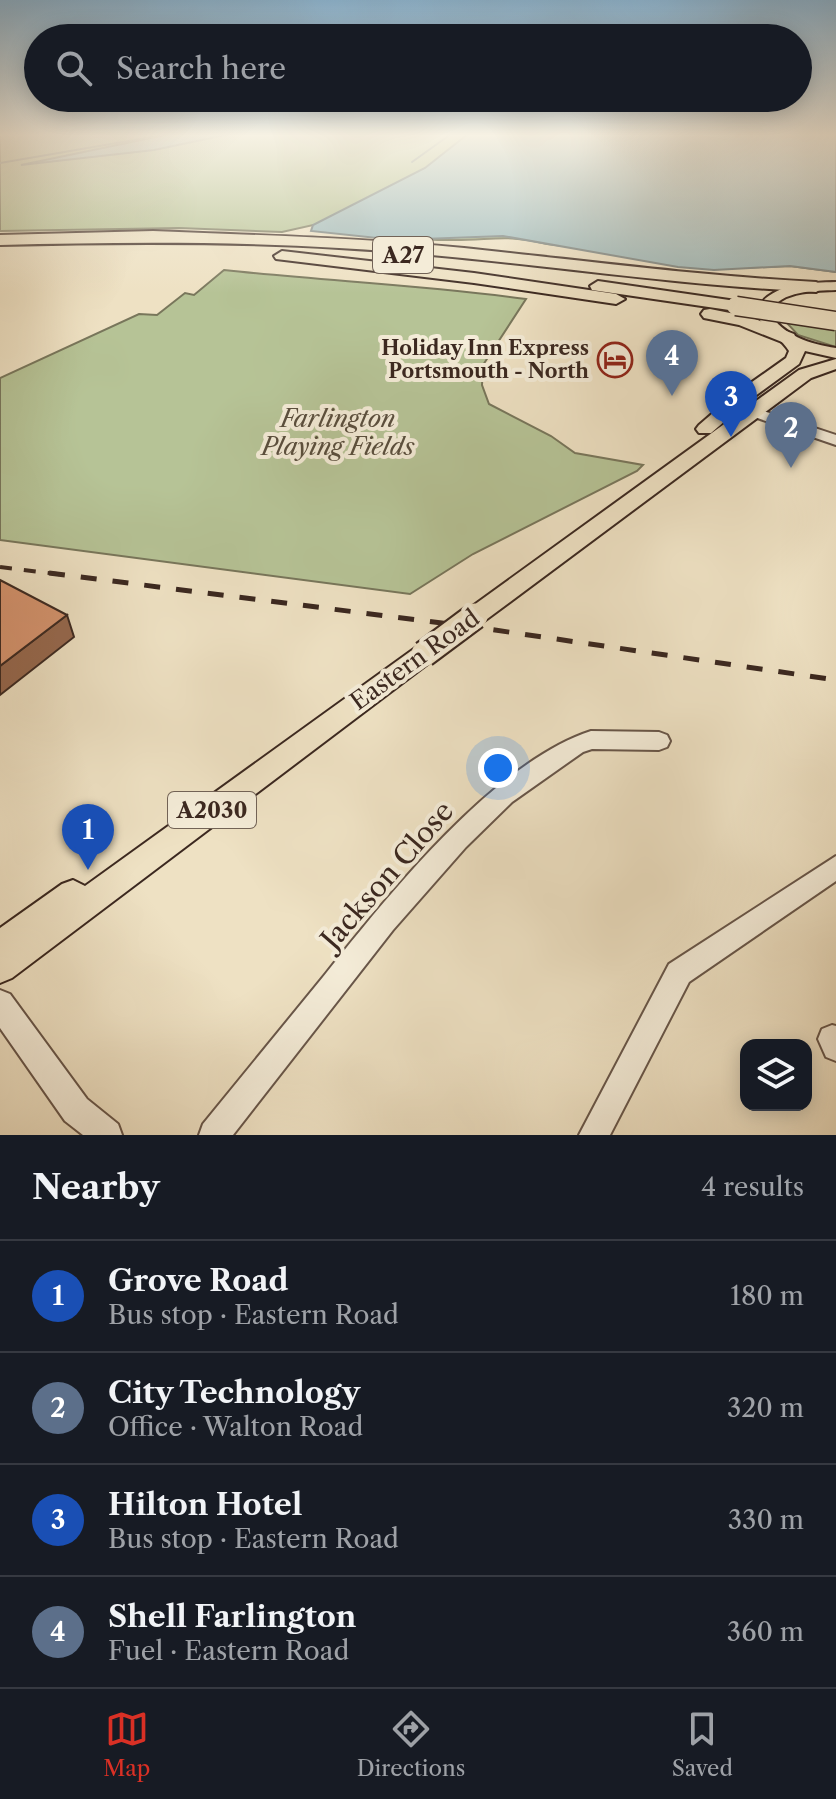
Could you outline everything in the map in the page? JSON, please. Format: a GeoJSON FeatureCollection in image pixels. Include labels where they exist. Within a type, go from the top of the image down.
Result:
{"type":"FeatureCollection","features":[{"type":"Feature","properties":{"kind":"highway"},"geometry":{"type":"LineString","coordinates":[[64,239],[153,236],[340,243],[463,253],[712,282],[816,287]]}},
{"type":"Feature","properties":{"kind":"highway","name":"A27"},"geometry":{"type":"LineString","coordinates":[[0,240],[208,242],[377,253],[552,272],[836,321]]}},
{"type":"Feature","properties":{"kind":"highway","name":"A27"},"geometry":{"type":"LineString","coordinates":[[0,246],[219,249],[471,268],[836,314]]}},
{"type":"Feature","properties":{"kind":"highway"},"geometry":{"type":"LineString","coordinates":[[219,249],[474,278],[613,298],[744,321],[789,339]]}},
{"type":"Feature","properties":{"kind":"main road"},"geometry":{"type":"LineString","coordinates":[[836,286],[786,293],[764,306],[764,318],[789,339],[836,353]]}},
{"type":"Feature","properties":{"kind":"main road","name":"Eastern Road"},"geometry":{"type":"LineString","coordinates":[[0,947],[468,614],[742,408],[793,361],[797,351],[789,339]]}},
{"type":"Feature","properties":{"kind":"main road","name":"Eastern Road"},"geometry":{"type":"LineString","coordinates":[[742,408],[805,374],[836,364]]}},
{"type":"Feature","properties":{"kind":"main road","name":"Eastern Road"},"geometry":{"type":"LineString","coordinates":[[0,967],[417,651]]}},
{"type":"Feature","properties":{"kind":"street"},"geometry":{"type":"LineString","coordinates":[[742,408],[836,440]]}},
{"type":"Feature","properties":{"kind":"street","name":"Jackson Close"},"geometry":{"type":"LineString","coordinates":[[214,1135],[384,921],[484,813],[575,746],[591,740],[659,741]]}},
{"type":"Feature","properties":{"kind":"street"},"geometry":{"type":"LineString","coordinates":[[594,1135],[679,973],[836,867]]}},
{"type":"Feature","properties":{"kind":"street"},"geometry":{"type":"LineString","coordinates":[[0,1004],[76,1110],[107,1135]]}},
{"type":"Feature","properties":{"kind":"green space"},"geometry":{"type":"Polygon","coordinates":[[[0,187],[821,187],[836,272],[790,266],[742,268],[521,239],[404,238],[319,229],[313,225],[282,232],[179,228],[0,231],[0,187]]]}},
{"type":"Feature","properties":{"kind":"green space","name":"Farlington Playing Fields"},"geometry":{"type":"Polygon","coordinates":[[[224,270],[526,299],[483,365],[482,385],[489,404],[551,436],[575,453],[643,465],[637,471],[473,554],[410,594],[0,540],[0,378],[139,314],[157,315],[185,293],[194,295],[224,270]]]}},
{"type":"Feature","properties":{"kind":"green space"},"geometry":{"type":"Polygon","coordinates":[[[786,322],[836,326],[836,347],[798,335],[786,322]]]}},
{"type":"Feature","properties":{"kind":"water"},"geometry":{"type":"Polygon","coordinates":[[[388,187],[836,187],[836,272],[790,266],[714,270],[678,267],[503,236],[396,240],[311,231],[313,225],[388,187]]]}},
{"type":"Feature","properties":{"kind":"building"},"geometry":{"type":"Polygon","coordinates":[[[0,580],[67,615],[0,666],[0,580]]]}},
{"type":"Feature","properties":{"kind":"railway"},"geometry":{"type":"LineString","coordinates":[[0,567],[56,574]]}},
{"type":"Feature","properties":{"kind":"railway"},"geometry":{"type":"LineString","coordinates":[[49,573],[56,574]]}},
{"type":"Feature","properties":{"kind":"railway"},"geometry":{"type":"LineString","coordinates":[[56,574],[65,575]]}},
{"type":"Feature","properties":{"kind":"railway"},"geometry":{"type":"LineString","coordinates":[[56,574],[481,628],[836,680]]}},
{"type":"Feature","properties":{"kind":"place","name":"Holiday Inn Express Portsmouth - North"},"geometry":{"type":"Point","coordinates":[615,360]}},
{"type":"Feature","properties":{"kind":"place","name":"Shell Farlington"},"geometry":{"type":"Point","coordinates":[672,396]}},
{"type":"Feature","properties":{"kind":"place","name":"Hilton Hotel"},"geometry":{"type":"Point","coordinates":[731,437]}},
{"type":"Feature","properties":{"kind":"place","name":"City Technology"},"geometry":{"type":"Point","coordinates":[791,468]}},
{"type":"Feature","properties":{"kind":"place","name":"Grove Road"},"geometry":{"type":"Point","coordinates":[88,870]}}]}
